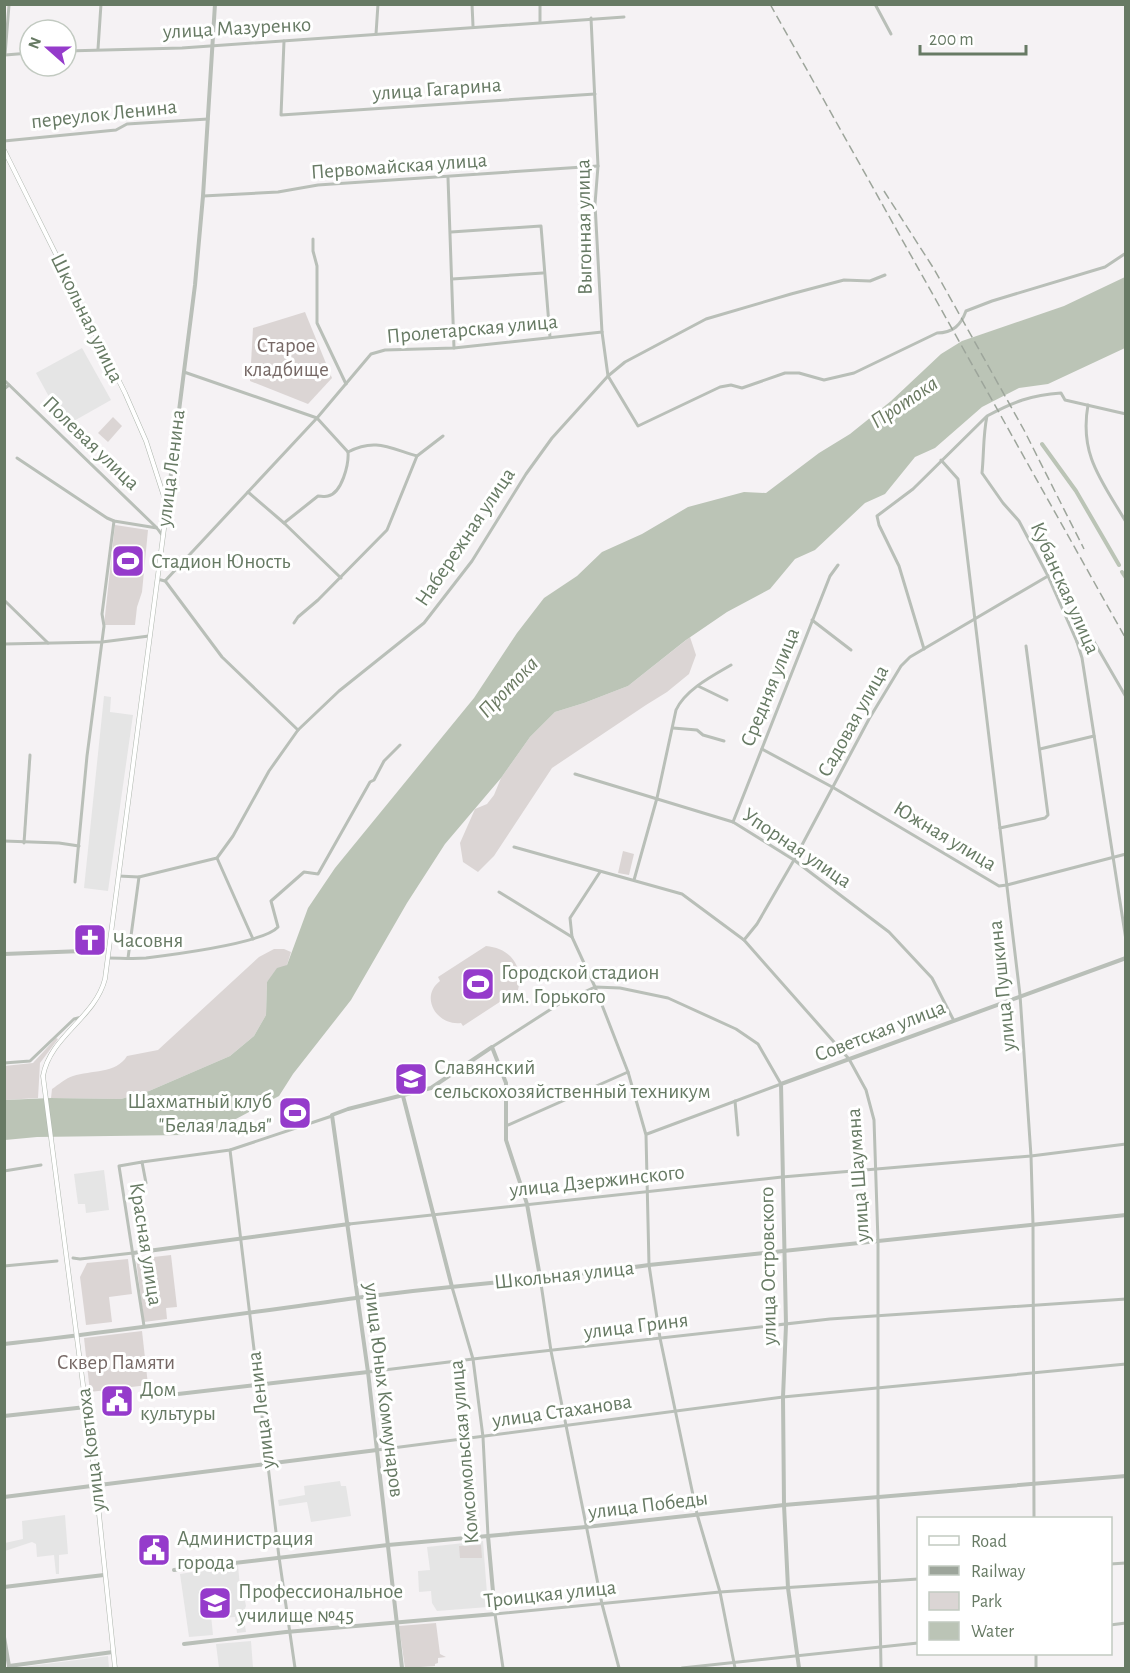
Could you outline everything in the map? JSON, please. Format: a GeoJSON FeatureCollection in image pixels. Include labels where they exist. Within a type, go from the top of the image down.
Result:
{"type":"FeatureCollection","features":[{"type":"Feature","properties":{"kind":"main road","name":"Школьная улица"},"geometry":{"type":"LineString","coordinates":[[4,150],[125,393],[146,441],[167,506]]}},
{"type":"Feature","properties":{"kind":"main road","name":"улица Ленина"},"geometry":{"type":"LineString","coordinates":[[52,1160],[43,1076],[48,1059],[55,1047],[100,993],[105,979],[167,506]]}},
{"type":"Feature","properties":{"kind":"main road","name":"улица Ковтюха"},"geometry":{"type":"LineString","coordinates":[[52,1160],[96,1485],[115,1668]]}},
{"type":"Feature","properties":{"kind":"street"},"geometry":{"type":"LineString","coordinates":[[98,50],[101,4]]}},
{"type":"Feature","properties":{"kind":"street","name":"улица Ленина"},"geometry":{"type":"LineString","coordinates":[[167,506],[195,285],[215,4]]}},
{"type":"Feature","properties":{"kind":"street"},"geometry":{"type":"LineString","coordinates":[[376,34],[378,4]]}},
{"type":"Feature","properties":{"kind":"street"},"geometry":{"type":"LineString","coordinates":[[472,4],[473,26]]}},
{"type":"Feature","properties":{"kind":"street"},"geometry":{"type":"LineString","coordinates":[[540,4],[540,22]]}},
{"type":"Feature","properties":{"kind":"street"},"geometry":{"type":"LineString","coordinates":[[874,4],[891,34]]}},
{"type":"Feature","properties":{"kind":"street"},"geometry":{"type":"LineString","coordinates":[[5,55],[9,5]]}},
{"type":"Feature","properties":{"kind":"street","name":"улица Мазуренко"},"geometry":{"type":"LineString","coordinates":[[78,51],[212,46],[624,17]]}},
{"type":"Feature","properties":{"kind":"street","name":"Выгонная улица"},"geometry":{"type":"LineString","coordinates":[[591,18],[598,166],[595,204],[602,332],[608,376],[638,426],[720,387],[731,385],[742,388],[785,374],[799,373],[824,380],[854,373],[937,333],[948,332],[960,325],[966,311],[1105,267],[1125,253]]}},
{"type":"Feature","properties":{"kind":"street","name":"улица Гагарина"},"geometry":{"type":"LineString","coordinates":[[284,41],[281,114],[595,94]]}},
{"type":"Feature","properties":{"kind":"street","name":"переулок Ленина"},"geometry":{"type":"LineString","coordinates":[[4,141],[116,130],[127,124],[208,119]]}},
{"type":"Feature","properties":{"kind":"street","name":"Первомайская улица"},"geometry":{"type":"LineString","coordinates":[[203,196],[278,192],[318,185],[448,178],[598,166]]}},
{"type":"Feature","properties":{"kind":"street"},"geometry":{"type":"LineString","coordinates":[[448,178],[454,348]]}},
{"type":"Feature","properties":{"kind":"street"},"geometry":{"type":"LineString","coordinates":[[451,232],[541,226],[550,338]]}},
{"type":"Feature","properties":{"kind":"street"},"geometry":{"type":"LineString","coordinates":[[313,239],[317,266],[317,323],[346,384]]}},
{"type":"Feature","properties":{"kind":"street"},"geometry":{"type":"LineString","coordinates":[[452,279],[544,273]]}},
{"type":"Feature","properties":{"kind":"street","name":"Набережная улица"},"geometry":{"type":"LineString","coordinates":[[217,858],[233,836],[269,771],[298,730],[339,691],[424,623],[472,561],[526,474],[552,438],[608,376],[625,362],[706,320],[844,280],[870,281],[885,275]]}},
{"type":"Feature","properties":{"kind":"street","name":"Пролетарская улица"},"geometry":{"type":"LineString","coordinates":[[165,581],[317,418],[371,354],[385,350],[454,348],[602,332]]}},
{"type":"Feature","properties":{"kind":"street"},"geometry":{"type":"LineString","coordinates":[[184,372],[317,418],[348,452]]}},
{"type":"Feature","properties":{"kind":"street","name":"Полевая улица"},"geometry":{"type":"LineString","coordinates":[[4,380],[162,535]]}},
{"type":"Feature","properties":{"kind":"street"},"geometry":{"type":"LineString","coordinates":[[4,389],[9,385]]}},
{"type":"Feature","properties":{"kind":"street"},"geometry":{"type":"LineString","coordinates":[[924,649],[899,566],[877,516],[913,489],[987,416],[1008,405],[1038,394],[1061,393],[1065,400],[1125,414]]}},
{"type":"Feature","properties":{"kind":"street"},"geometry":{"type":"LineString","coordinates":[[1088,405],[1085,439],[1089,458],[1125,522]]}},
{"type":"Feature","properties":{"kind":"street","name":"Кубанская улица"},"geometry":{"type":"LineString","coordinates":[[987,416],[982,472],[1019,521],[1048,576],[1082,658],[1125,940]]}},
{"type":"Feature","properties":{"kind":"street"},"geometry":{"type":"LineString","coordinates":[[294,623],[387,530],[417,456],[443,436]]}},
{"type":"Feature","properties":{"kind":"street"},"geometry":{"type":"LineString","coordinates":[[348,452],[362,445],[371,444],[417,456]]}},
{"type":"Feature","properties":{"kind":"street"},"geometry":{"type":"LineString","coordinates":[[284,523],[318,496],[329,496],[336,492],[344,472],[348,452]]}},
{"type":"Feature","properties":{"kind":"street"},"geometry":{"type":"LineString","coordinates":[[17,458],[114,521],[157,528]]}},
{"type":"Feature","properties":{"kind":"street","name":"улица Пушкина"},"geometry":{"type":"LineString","coordinates":[[941,460],[958,479],[1020,995],[1031,1156],[1033,1224],[1034,1517]]}},
{"type":"Feature","properties":{"kind":"street"},"geometry":{"type":"LineString","coordinates":[[163,488],[169,490]]}},
{"type":"Feature","properties":{"kind":"street"},"geometry":{"type":"LineString","coordinates":[[248,492],[341,578]]}},
{"type":"Feature","properties":{"kind":"street"},"geometry":{"type":"LineString","coordinates":[[75,882],[87,756],[104,626],[102,614],[114,521]]}},
{"type":"Feature","properties":{"kind":"street","name":"Средняя улица"},"geometry":{"type":"LineString","coordinates":[[733,822],[830,576],[838,565]]}},
{"type":"Feature","properties":{"kind":"street","name":"Садовая улица"},"geometry":{"type":"LineString","coordinates":[[744,940],[757,924],[794,860],[869,719],[901,666],[910,657],[1048,576]]}},
{"type":"Feature","properties":{"kind":"street"},"geometry":{"type":"LineString","coordinates":[[157,579],[165,581],[222,657],[298,730]]}},
{"type":"Feature","properties":{"kind":"street"},"geometry":{"type":"LineString","coordinates":[[4,600],[48,643]]}},
{"type":"Feature","properties":{"kind":"street"},"geometry":{"type":"LineString","coordinates":[[813,620],[851,650]]}},
{"type":"Feature","properties":{"kind":"street"},"geometry":{"type":"LineString","coordinates":[[4,644],[102,642],[149,636]]}},
{"type":"Feature","properties":{"kind":"street"},"geometry":{"type":"LineString","coordinates":[[1077,642],[1089,637],[1093,640],[1125,697]]}},
{"type":"Feature","properties":{"kind":"street"},"geometry":{"type":"LineString","coordinates":[[1000,828],[1045,818],[1048,815],[1026,646]]}},
{"type":"Feature","properties":{"kind":"street"},"geometry":{"type":"LineString","coordinates":[[634,880],[657,798],[680,701],[698,686],[731,665]]}},
{"type":"Feature","properties":{"kind":"street"},"geometry":{"type":"LineString","coordinates":[[698,686],[727,700]]}},
{"type":"Feature","properties":{"kind":"street"},"geometry":{"type":"LineString","coordinates":[[672,728],[697,730],[703,735],[724,741]]}},
{"type":"Feature","properties":{"kind":"street"},"geometry":{"type":"LineString","coordinates":[[1040,749],[1094,736]]}},
{"type":"Feature","properties":{"kind":"street"},"geometry":{"type":"LineString","coordinates":[[108,958],[144,958],[187,952],[253,939],[274,932],[278,927],[272,901],[304,872],[318,874],[370,782],[374,780],[384,761],[400,745]]}},
{"type":"Feature","properties":{"kind":"street","name":"Южная улица"},"geometry":{"type":"LineString","coordinates":[[762,749],[834,788],[999,886],[1125,854]]}},
{"type":"Feature","properties":{"kind":"street"},"geometry":{"type":"LineString","coordinates":[[24,843],[30,756]]}},
{"type":"Feature","properties":{"kind":"street","name":"Упорная улица"},"geometry":{"type":"LineString","coordinates":[[575,774],[733,822],[794,860],[889,932],[932,978],[953,1019]]}},
{"type":"Feature","properties":{"kind":"street"},"geometry":{"type":"LineString","coordinates":[[4,841],[79,846]]}},
{"type":"Feature","properties":{"kind":"street","name":"улица Шаумяна"},"geometry":{"type":"LineString","coordinates":[[514,847],[682,894],[744,940],[849,1059],[866,1090],[874,1120],[878,1242],[881,1668]]}},
{"type":"Feature","properties":{"kind":"street"},"geometry":{"type":"LineString","coordinates":[[118,876],[139,877],[217,858],[253,939]]}},
{"type":"Feature","properties":{"kind":"street"},"geometry":{"type":"LineString","coordinates":[[600,872],[570,918],[572,937],[595,987],[628,1072],[646,1134],[649,1265],[660,1338],[697,1514],[720,1592],[735,1668]]}},
{"type":"Feature","properties":{"kind":"street"},"geometry":{"type":"LineString","coordinates":[[128,958],[139,877]]}},
{"type":"Feature","properties":{"kind":"street"},"geometry":{"type":"LineString","coordinates":[[499,892],[572,937]]}},
{"type":"Feature","properties":{"kind":"street"},"geometry":{"type":"LineString","coordinates":[[4,954],[109,950]]}},
{"type":"Feature","properties":{"kind":"street","name":"Советская улица"},"geometry":{"type":"LineString","coordinates":[[646,1134],[953,1019],[1125,958]]}},
{"type":"Feature","properties":{"kind":"street"},"geometry":{"type":"LineString","coordinates":[[146,1184],[142,1162],[230,1150],[348,1109],[431,1088],[562,1002],[595,987]]}},
{"type":"Feature","properties":{"kind":"street","name":"улица Островского"},"geometry":{"type":"LineString","coordinates":[[595,987],[620,988],[668,998],[736,1029],[758,1044],[781,1084],[786,1325],[783,1397],[784,1505],[788,1588],[799,1668]]}},
{"type":"Feature","properties":{"kind":"street"},"geometry":{"type":"LineString","coordinates":[[4,1063],[30,1061],[74,1019],[82,1017]]}},
{"type":"Feature","properties":{"kind":"street"},"geometry":{"type":"LineString","coordinates":[[492,1047],[506,1083],[506,1140],[527,1204],[551,1351],[602,1604],[619,1668]]}},
{"type":"Feature","properties":{"kind":"street"},"geometry":{"type":"LineString","coordinates":[[505,1126],[628,1072]]}},
{"type":"Feature","properties":{"kind":"street","name":"Комсомольская улица"},"geometry":{"type":"LineString","coordinates":[[403,1095],[472,1359],[483,1437],[488,1536],[495,1614],[503,1668]]}},
{"type":"Feature","properties":{"kind":"street"},"geometry":{"type":"LineString","coordinates":[[735,1101],[738,1135]]}},
{"type":"Feature","properties":{"kind":"street","name":"улица Юных Коммунаров"},"geometry":{"type":"LineString","coordinates":[[332,1115],[368,1372],[402,1668]]}},
{"type":"Feature","properties":{"kind":"street","name":"улица Дзержинского"},"geometry":{"type":"LineString","coordinates":[[73,1257],[80,1259],[133,1253],[349,1224],[647,1191],[1031,1156],[1125,1144]]}},
{"type":"Feature","properties":{"kind":"street","name":"улица Ленина"},"geometry":{"type":"LineString","coordinates":[[230,1150],[267,1464],[295,1668]]}},
{"type":"Feature","properties":{"kind":"street","name":"Красная улица"},"geometry":{"type":"LineString","coordinates":[[142,1162],[119,1166],[144,1326]]}},
{"type":"Feature","properties":{"kind":"street"},"geometry":{"type":"LineString","coordinates":[[4,1171],[40,1165]]}},
{"type":"Feature","properties":{"kind":"street","name":"Школьная улица"},"geometry":{"type":"LineString","coordinates":[[4,1344],[249,1314],[356,1298],[1125,1215]]}},
{"type":"Feature","properties":{"kind":"street"},"geometry":{"type":"LineString","coordinates":[[4,1266],[57,1261]]}},
{"type":"Feature","properties":{"kind":"street","name":"улица Гриня"},"geometry":{"type":"LineString","coordinates":[[152,1397],[786,1325],[879,1316],[1125,1299]]}},
{"type":"Feature","properties":{"kind":"street","name":"улица Стаханова"},"geometry":{"type":"LineString","coordinates":[[4,1497],[783,1397],[1125,1364]]}},
{"type":"Feature","properties":{"kind":"street"},"geometry":{"type":"LineString","coordinates":[[4,1416],[86,1407]]}},
{"type":"Feature","properties":{"kind":"street","name":"улица Победы"},"geometry":{"type":"LineString","coordinates":[[174,1570],[388,1545],[586,1527],[784,1505],[1125,1476]]}},
{"type":"Feature","properties":{"kind":"street"},"geometry":{"type":"LineString","coordinates":[[4,1587],[104,1575]]}},
{"type":"Feature","properties":{"kind":"street","name":"Троицкая улица"},"geometry":{"type":"LineString","coordinates":[[184,1644],[720,1592],[917,1579]]}},
{"type":"Feature","properties":{"kind":"street"},"geometry":{"type":"LineString","coordinates":[[4,1637],[8,1667],[112,1652]]}},
{"type":"Feature","properties":{"kind":"street"},"geometry":{"type":"LineString","coordinates":[[682,1668],[917,1643]]}},
{"type":"Feature","properties":{"kind":"shaded area"},"geometry":{"type":"Polygon","coordinates":[[[82,348],[111,400],[65,426],[36,373],[82,348]]]}},
{"type":"Feature","properties":{"kind":"shaded area"},"geometry":{"type":"Polygon","coordinates":[[[104,696],[111,697],[110,712],[133,715],[108,891],[84,888],[104,696]]]}},
{"type":"Feature","properties":{"kind":"shaded area"},"geometry":{"type":"Polygon","coordinates":[[[104,1170],[109,1210],[86,1213],[85,1204],[78,1204],[74,1174],[104,1170]]]}},
{"type":"Feature","properties":{"kind":"shaded area"},"geometry":{"type":"Polygon","coordinates":[[[340,1481],[341,1486],[346,1486],[351,1516],[311,1522],[307,1502],[279,1506],[278,1500],[305,1495],[304,1486],[340,1481]]]}},
{"type":"Feature","properties":{"kind":"shaded area"},"geometry":{"type":"Polygon","coordinates":[[[65,1515],[68,1554],[59,1555],[59,1574],[56,1574],[54,1555],[37,1557],[36,1544],[32,1542],[5,1551],[5,1543],[23,1539],[22,1521],[65,1515]]]}},
{"type":"Feature","properties":{"kind":"shaded area"},"geometry":{"type":"Polygon","coordinates":[[[483,1541],[488,1607],[437,1611],[432,1603],[431,1591],[419,1592],[418,1571],[430,1570],[427,1547],[483,1541]]]}},
{"type":"Feature","properties":{"kind":"shaded area","name":"Профессиональное училище №45"},"geometry":{"type":"Polygon","coordinates":[[[238,1565],[241,1599],[245,1601],[246,1606],[243,1613],[246,1632],[237,1633],[235,1617],[221,1618],[220,1614],[211,1615],[213,1635],[189,1637],[180,1574],[238,1565]]]}},
{"type":"Feature","properties":{"kind":"shaded area","name":"Профессиональное училище №45"},"geometry":{"type":"Polygon","coordinates":[[[251,1641],[253,1668],[219,1668],[216,1644],[251,1641]]]}},
{"type":"Feature","properties":{"kind":"shaded area"},"geometry":{"type":"Polygon","coordinates":[[[108,1656],[109,1668],[14,1668],[108,1656]]]}},
{"type":"Feature","properties":{"kind":"green space","name":"Старое кладбище"},"geometry":{"type":"Polygon","coordinates":[[[305,312],[332,378],[308,404],[250,381],[253,328],[305,312]]]}},
{"type":"Feature","properties":{"kind":"green space"},"geometry":{"type":"Polygon","coordinates":[[[113,417],[122,426],[108,442],[98,433],[113,417]]]}},
{"type":"Feature","properties":{"kind":"green space","name":"Стадион Юность"},"geometry":{"type":"Polygon","coordinates":[[[115,525],[148,530],[142,592],[135,625],[104,625],[115,525]]]}},
{"type":"Feature","properties":{"kind":"green space"},"geometry":{"type":"Polygon","coordinates":[[[690,637],[696,655],[689,674],[667,692],[552,768],[494,856],[478,872],[463,862],[460,843],[475,809],[487,804],[494,795],[501,778],[530,737],[555,712],[628,686],[690,637]]]}},
{"type":"Feature","properties":{"kind":"green space"},"geometry":{"type":"Polygon","coordinates":[[[623,851],[634,854],[629,875],[618,873],[623,851]]]}},
{"type":"Feature","properties":{"kind":"green space","name":"Городской cтадион им. Горького"},"geometry":{"type":"Polygon","coordinates":[[[486,946],[502,950],[513,960],[519,973],[518,990],[463,1026],[461,1023],[445,1020],[438,1015],[431,1002],[434,988],[440,981],[438,977],[486,946]]]}},
{"type":"Feature","properties":{"kind":"green space"},"geometry":{"type":"Polygon","coordinates":[[[274,949],[291,952],[287,965],[267,982],[266,1015],[254,1036],[230,1056],[149,1091],[121,1099],[51,1098],[52,1089],[70,1077],[110,1069],[127,1056],[158,1050],[259,957],[274,949]]]}},
{"type":"Feature","properties":{"kind":"green space"},"geometry":{"type":"Polygon","coordinates":[[[56,1038],[58,1039],[40,1063],[38,1098],[5,1100],[4,1066],[33,1063],[56,1038]]]}},
{"type":"Feature","properties":{"kind":"green space"},"geometry":{"type":"Polygon","coordinates":[[[171,1255],[177,1307],[166,1308],[167,1319],[144,1322],[136,1259],[171,1255]]]}},
{"type":"Feature","properties":{"kind":"green space"},"geometry":{"type":"Polygon","coordinates":[[[128,1259],[132,1294],[109,1297],[112,1322],[86,1325],[80,1277],[87,1263],[128,1259]]]}},
{"type":"Feature","properties":{"kind":"green space","name":"Сквер Памяти"},"geometry":{"type":"Polygon","coordinates":[[[142,1331],[148,1385],[90,1392],[84,1338],[142,1331]]]}},
{"type":"Feature","properties":{"kind":"green space"},"geometry":{"type":"Polygon","coordinates":[[[481,1545],[482,1558],[460,1558],[459,1546],[481,1545]]]}},
{"type":"Feature","properties":{"kind":"green space"},"geometry":{"type":"Polygon","coordinates":[[[436,1623],[440,1654],[446,1657],[438,1658],[435,1666],[405,1668],[399,1626],[436,1623]]]}},
{"type":"Feature","properties":{"kind":"water","name":"Протока"},"geometry":{"type":"Polygon","coordinates":[[[1125,277],[1125,348],[1048,384],[1019,388],[982,407],[935,448],[915,457],[885,494],[865,503],[815,550],[795,559],[770,589],[727,612],[686,640],[628,686],[555,712],[530,737],[501,778],[445,844],[407,903],[351,1000],[293,1074],[279,1096],[221,1127],[184,1135],[37,1137],[5,1140],[5,1100],[121,1099],[149,1091],[230,1056],[254,1036],[266,1015],[267,982],[277,968],[287,965],[308,908],[335,868],[474,698],[517,633],[544,598],[577,576],[602,552],[642,534],[688,507],[744,492],[766,493],[819,453],[850,434],[891,401],[941,354],[962,341],[1064,306],[1125,277]]]}},
{"type":"Feature","properties":{"kind":"waterway"},"geometry":{"type":"LineString","coordinates":[[1042,444],[1076,491],[1119,565]]}},
{"type":"Feature","properties":{"kind":"waterway"},"geometry":{"type":"LineString","coordinates":[[1122,572],[1126,578]]}},
{"type":"Feature","properties":{"kind":"railway"},"geometry":{"type":"LineString","coordinates":[[770,4],[1126,639]]}},
{"type":"Feature","properties":{"kind":"railway"},"geometry":{"type":"LineString","coordinates":[[884,191],[934,269],[1024,430],[1084,549]]}},
{"type":"Feature","properties":{"kind":"place","name":"Стадион Юность"},"geometry":{"type":"Point","coordinates":[128,561]}},
{"type":"Feature","properties":{"kind":"place","name":"Часовня"},"geometry":{"type":"Point","coordinates":[90,940]}},
{"type":"Feature","properties":{"kind":"place","name":"Городской cтадион им. Горького"},"geometry":{"type":"Point","coordinates":[478,984]}},
{"type":"Feature","properties":{"kind":"place","name":"Славянский сельскохозяйственный техникум"},"geometry":{"type":"Point","coordinates":[411,1079]}},
{"type":"Feature","properties":{"kind":"place","name":"Шахматный клуб \"Белая ладья\""},"geometry":{"type":"Point","coordinates":[295,1113]}},
{"type":"Feature","properties":{"kind":"place","name":"Дом культуры"},"geometry":{"type":"Point","coordinates":[117,1401]}},
{"type":"Feature","properties":{"kind":"place","name":"Администрация города"},"geometry":{"type":"Point","coordinates":[154,1550]}},
{"type":"Feature","properties":{"kind":"place","name":"Профессиональное училище №45"},"geometry":{"type":"Point","coordinates":[215,1603]}}]}
